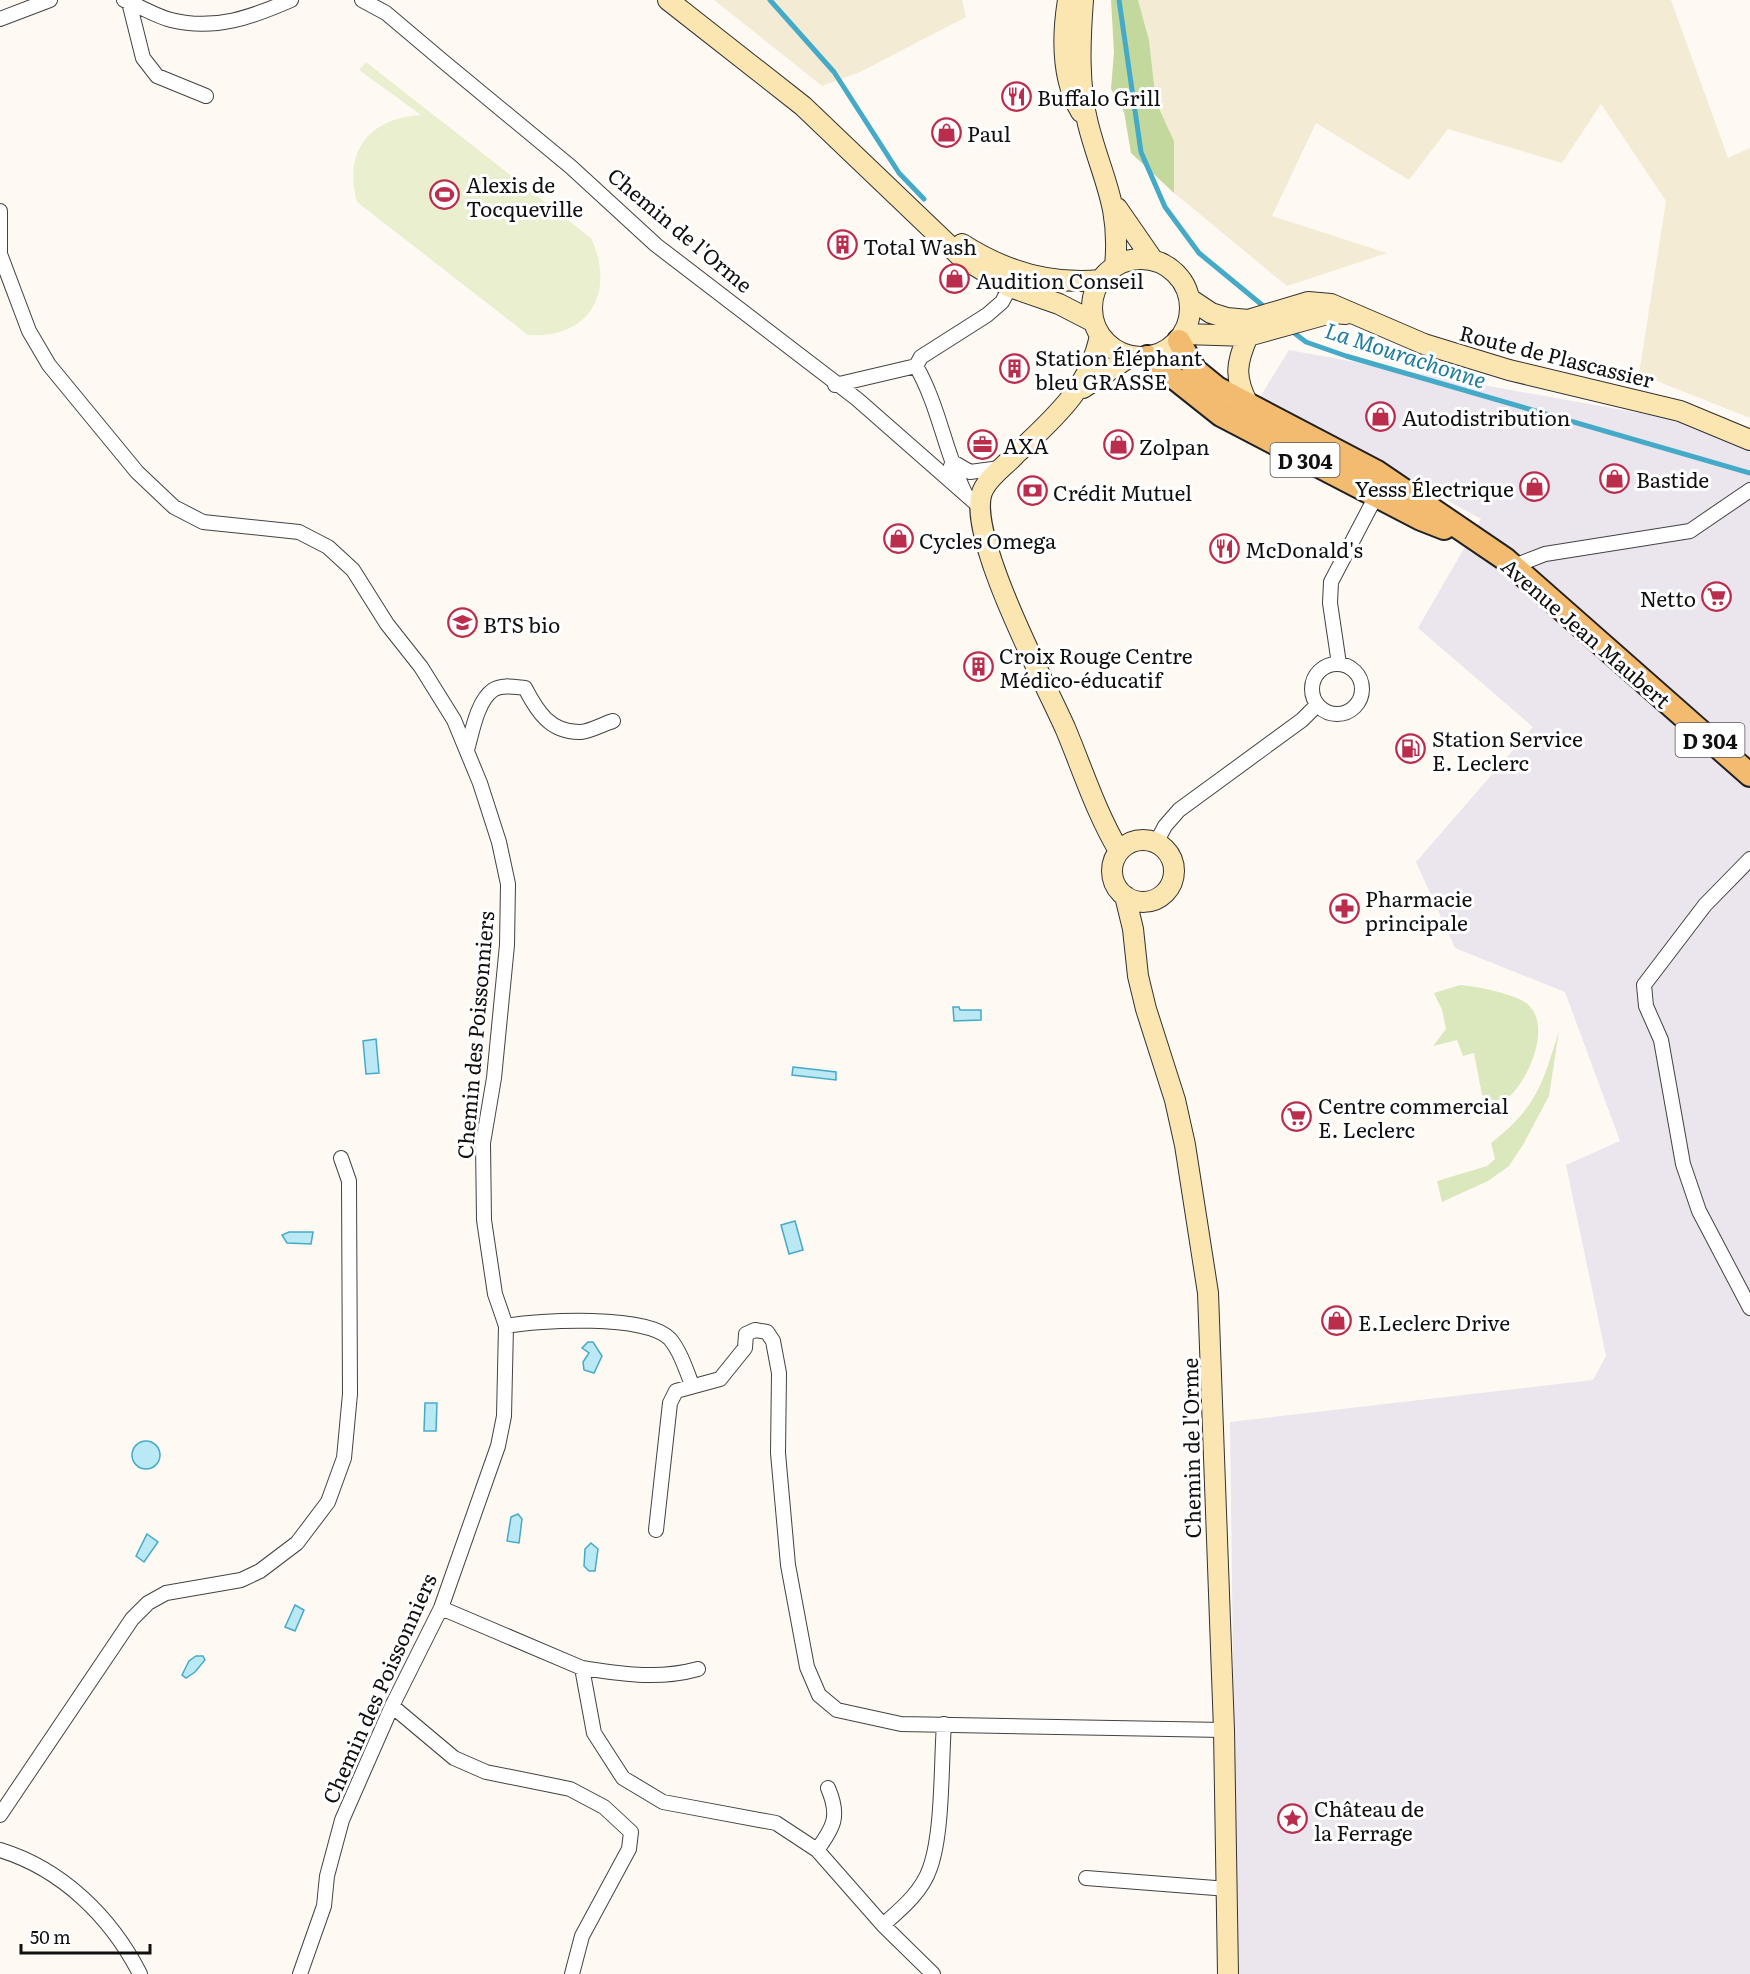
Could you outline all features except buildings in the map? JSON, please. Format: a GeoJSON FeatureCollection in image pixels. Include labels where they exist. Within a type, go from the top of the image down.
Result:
{"type":"FeatureCollection","features":[{"type":"Feature","properties":{"kind":"main road","name":"Avenue Jean Maubert"},"geometry":{"type":"LineString","coordinates":[[1181,337],[1195,370],[1217,388],[1377,472],[1514,566],[1750,775]]}},
{"type":"Feature","properties":{"kind":"main road","name":"Avenue Jean Maubert"},"geometry":{"type":"LineString","coordinates":[[1139,357],[1221,415],[1421,519],[1475,540]]}},
{"type":"Feature","properties":{"kind":"street"},"geometry":{"type":"LineString","coordinates":[[0,19],[50,0]]}},
{"type":"Feature","properties":{"kind":"street"},"geometry":{"type":"LineString","coordinates":[[127,1],[170,20],[194,24],[219,24],[249,19],[291,0]]}},
{"type":"Feature","properties":{"kind":"street","name":"Chemin de l'Orme"},"geometry":{"type":"LineString","coordinates":[[362,0],[386,13],[571,167],[656,245],[835,385],[857,399],[973,502]]}},
{"type":"Feature","properties":{"kind":"street"},"geometry":{"type":"LineString","coordinates":[[668,0],[803,106],[961,257],[1010,286],[1059,304],[1097,329],[1113,348],[1139,357]]}},
{"type":"Feature","properties":{"kind":"street"},"geometry":{"type":"LineString","coordinates":[[1068,0],[1065,27],[1066,73],[1070,89],[1087,122],[1114,203],[1118,234],[1115,266]]}},
{"type":"Feature","properties":{"kind":"street"},"geometry":{"type":"LineString","coordinates":[[1083,0],[1080,47],[1087,122]]}},
{"type":"Feature","properties":{"kind":"street"},"geometry":{"type":"LineString","coordinates":[[127,1],[143,58],[157,76],[206,96]]}},
{"type":"Feature","properties":{"kind":"street"},"geometry":{"type":"LineString","coordinates":[[1114,203],[1153,260]]}},
{"type":"Feature","properties":{"kind":"street"},"geometry":{"type":"LineString","coordinates":[[911,210],[966,247],[1022,273],[1054,281],[1078,283],[1101,280]]}},
{"type":"Feature","properties":{"kind":"street","name":"Chemin des Poissonniers"},"geometry":{"type":"LineString","coordinates":[[0,211],[0,253],[29,331],[49,365],[137,472],[174,507],[203,522],[299,532],[328,547],[353,570],[387,624],[442,699],[467,750],[500,842],[508,884],[507,945],[494,1078],[483,1143],[484,1220],[495,1294],[506,1326],[504,1416],[498,1446],[441,1608],[392,1706],[342,1820],[327,1876],[324,1906],[300,1974]]}},
{"type":"Feature","properties":{"kind":"street"},"geometry":{"type":"LineString","coordinates":[[973,502],[1000,468],[1064,409],[1078,391],[1091,368],[1097,329],[1093,300],[1101,280],[1115,266],[1140,259],[1153,260],[1173,270],[1186,288],[1190,299],[1189,323],[1181,337],[1170,349],[1139,357],[1078,391]]}},
{"type":"Feature","properties":{"kind":"street"},"geometry":{"type":"LineString","coordinates":[[835,385],[916,366],[921,357],[1002,302],[1010,286]]}},
{"type":"Feature","properties":{"kind":"street","name":"Route de Plascassier"},"geometry":{"type":"LineString","coordinates":[[1190,299],[1211,313],[1256,328],[1298,304],[1331,304],[1424,344],[1509,370],[1680,411],[1750,440]]}},
{"type":"Feature","properties":{"kind":"street","name":"Route de Plascassier"},"geometry":{"type":"LineString","coordinates":[[1181,337],[1313,319],[1331,313],[1353,314]]}},
{"type":"Feature","properties":{"kind":"street"},"geometry":{"type":"LineString","coordinates":[[1248,404],[1239,386],[1239,360],[1256,328]]}},
{"type":"Feature","properties":{"kind":"street"},"geometry":{"type":"LineString","coordinates":[[916,366],[930,392],[953,462],[973,502],[1009,606],[1066,730],[1102,822],[1119,851]]}},
{"type":"Feature","properties":{"kind":"street"},"geometry":{"type":"LineString","coordinates":[[1293,429],[1296,439],[1371,481],[1376,496],[1331,582],[1330,603],[1339,664]]}},
{"type":"Feature","properties":{"kind":"street"},"geometry":{"type":"LineString","coordinates":[[953,462],[970,472],[1000,468]]}},
{"type":"Feature","properties":{"kind":"street"},"geometry":{"type":"LineString","coordinates":[[939,474],[953,462]]}},
{"type":"Feature","properties":{"kind":"street"},"geometry":{"type":"LineString","coordinates":[[1514,566],[1545,554],[1690,531],[1747,492]]}},
{"type":"Feature","properties":{"kind":"street"},"geometry":{"type":"LineString","coordinates":[[1339,664],[1348,667],[1361,681],[1362,696],[1358,703],[1346,713],[1330,714],[1317,705],[1312,688],[1314,679],[1325,667],[1339,664]]}},
{"type":"Feature","properties":{"kind":"street"},"geometry":{"type":"LineString","coordinates":[[467,750],[483,703],[493,690],[508,686],[525,688],[538,714],[556,726],[581,732],[613,721]]}},
{"type":"Feature","properties":{"kind":"street"},"geometry":{"type":"LineString","coordinates":[[1156,843],[1165,826],[1179,810],[1302,720],[1317,705]]}},
{"type":"Feature","properties":{"kind":"street"},"geometry":{"type":"LineString","coordinates":[[1136,840],[1156,843],[1170,856],[1173,876],[1164,893],[1146,901],[1125,896],[1114,881],[1112,870],[1119,851],[1136,840]]}},
{"type":"Feature","properties":{"kind":"street"},"geometry":{"type":"LineString","coordinates":[[1750,859],[1705,905],[1644,985],[1646,1006],[1661,1040],[1683,1164],[1695,1202],[1750,1308]]}},
{"type":"Feature","properties":{"kind":"street","name":"Chemin de l'Orme"},"geometry":{"type":"LineString","coordinates":[[1125,896],[1133,929],[1137,976],[1175,1100],[1185,1145],[1208,1293],[1224,1730],[1228,1974]]}},
{"type":"Feature","properties":{"kind":"street","name":"Chemin de l'Orme"},"geometry":{"type":"LineString","coordinates":[[1133,929],[1146,901]]}},
{"type":"Feature","properties":{"kind":"street"},"geometry":{"type":"LineString","coordinates":[[0,1815],[132,1619],[148,1603],[166,1593],[241,1580],[260,1571],[297,1543],[328,1502],[344,1458],[350,1394],[349,1181],[341,1158]]}},
{"type":"Feature","properties":{"kind":"street"},"geometry":{"type":"LineString","coordinates":[[506,1326],[532,1321],[578,1320],[654,1329],[669,1338],[692,1384]]}},
{"type":"Feature","properties":{"kind":"street"},"geometry":{"type":"LineString","coordinates":[[656,1530],[669,1403],[676,1391],[692,1384],[707,1384],[720,1379],[746,1348],[746,1334],[755,1330],[767,1332],[773,1341],[779,1373],[778,1453],[788,1565],[807,1667],[819,1695],[837,1710],[901,1724],[1224,1730]]}},
{"type":"Feature","properties":{"kind":"street"},"geometry":{"type":"LineString","coordinates":[[441,1608],[582,1668],[636,1677],[672,1676],[698,1669]]}},
{"type":"Feature","properties":{"kind":"street"},"geometry":{"type":"LineString","coordinates":[[582,1668],[594,1733],[623,1778],[663,1802],[776,1823],[817,1850],[883,1925],[933,1974]]}},
{"type":"Feature","properties":{"kind":"street"},"geometry":{"type":"LineString","coordinates":[[392,1706],[454,1758],[486,1773],[570,1789],[604,1807],[631,1832],[629,1849],[582,1936],[572,1974]]}},
{"type":"Feature","properties":{"kind":"street"},"geometry":{"type":"LineString","coordinates":[[883,1925],[915,1895],[930,1869],[936,1841],[944,1724]]}},
{"type":"Feature","properties":{"kind":"street"},"geometry":{"type":"LineString","coordinates":[[817,1850],[832,1830],[836,1806],[828,1788]]}},
{"type":"Feature","properties":{"kind":"street"},"geometry":{"type":"LineString","coordinates":[[0,1850],[38,1865],[77,1892],[110,1928],[132,1958],[140,1974]]}},
{"type":"Feature","properties":{"kind":"street"},"geometry":{"type":"LineString","coordinates":[[1086,1878],[1228,1888]]}},
{"type":"Feature","properties":{"kind":"shaded area"},"geometry":{"type":"Polygon","coordinates":[[[714,0],[962,0],[966,17],[860,72],[822,86],[714,0]]]}},
{"type":"Feature","properties":{"kind":"shaded area"},"geometry":{"type":"Polygon","coordinates":[[[1138,0],[1671,0],[1728,158],[1750,148],[1750,418],[1639,374],[1666,201],[1601,104],[1562,163],[1448,129],[1409,180],[1316,123],[1272,216],[1387,253],[1287,286],[1174,193],[1174,141],[1156,102],[1149,40],[1138,0]]]}},
{"type":"Feature","properties":{"kind":"shaded area"},"geometry":{"type":"Polygon","coordinates":[[[1289,350],[1750,433],[1750,1974],[1237,1974],[1230,1422],[1593,1380],[1606,1356],[1566,1165],[1620,1141],[1565,992],[1455,948],[1416,862],[1533,727],[1418,628],[1481,519],[1260,397],[1289,350]]]}},
{"type":"Feature","properties":{"kind":"green space"},"geometry":{"type":"Polygon","coordinates":[[[1111,0],[1138,0],[1149,40],[1156,102],[1174,141],[1174,193],[1131,153],[1124,112],[1111,89],[1114,52],[1111,0]]]}},
{"type":"Feature","properties":{"kind":"green space","name":"Alexis de Tocqueville"},"geometry":{"type":"Polygon","coordinates":[[[366,62],[591,238],[598,258],[600,276],[598,293],[592,308],[582,320],[568,329],[550,334],[528,335],[357,202],[354,167],[357,153],[364,140],[374,130],[387,123],[421,115],[359,70],[366,62]]]}},
{"type":"Feature","properties":{"kind":"green space"},"geometry":{"type":"Polygon","coordinates":[[[1460,985],[1492,990],[1517,998],[1532,1009],[1537,1020],[1536,1047],[1527,1073],[1511,1094],[1503,1099],[1496,1101],[1482,1095],[1474,1053],[1463,1056],[1457,1040],[1433,1046],[1446,1029],[1442,1010],[1434,993],[1460,985]]]}},
{"type":"Feature","properties":{"kind":"green space"},"geometry":{"type":"Polygon","coordinates":[[[1559,1031],[1549,1096],[1509,1166],[1488,1181],[1442,1202],[1437,1181],[1487,1166],[1495,1159],[1491,1143],[1519,1118],[1536,1094],[1559,1031]]]}},
{"type":"Feature","properties":{"kind":"water"},"geometry":{"type":"Polygon","coordinates":[[[953,1007],[959,1007],[960,1010],[981,1010],[981,1020],[954,1021],[953,1007]]]}},
{"type":"Feature","properties":{"kind":"water"},"geometry":{"type":"Polygon","coordinates":[[[376,1039],[379,1073],[366,1074],[363,1041],[376,1039]]]}},
{"type":"Feature","properties":{"kind":"water"},"geometry":{"type":"Polygon","coordinates":[[[793,1067],[836,1072],[836,1080],[792,1075],[793,1067]]]}},
{"type":"Feature","properties":{"kind":"water"},"geometry":{"type":"Polygon","coordinates":[[[795,1221],[803,1250],[789,1254],[781,1225],[795,1221]]]}},
{"type":"Feature","properties":{"kind":"water"},"geometry":{"type":"Polygon","coordinates":[[[289,1232],[313,1232],[311,1244],[287,1243],[282,1235],[289,1232]]]}},
{"type":"Feature","properties":{"kind":"water"},"geometry":{"type":"Polygon","coordinates":[[[588,1342],[593,1342],[602,1356],[594,1373],[584,1370],[583,1362],[589,1353],[582,1348],[588,1342]]]}},
{"type":"Feature","properties":{"kind":"water"},"geometry":{"type":"Polygon","coordinates":[[[425,1403],[437,1403],[436,1431],[424,1431],[425,1403]]]}},
{"type":"Feature","properties":{"kind":"water"},"geometry":{"type":"Polygon","coordinates":[[[146,1441],[156,1445],[160,1455],[156,1465],[146,1469],[136,1465],[132,1455],[136,1445],[146,1441]]]}},
{"type":"Feature","properties":{"kind":"water"},"geometry":{"type":"Polygon","coordinates":[[[518,1514],[522,1519],[519,1543],[507,1541],[511,1517],[518,1514]]]}},
{"type":"Feature","properties":{"kind":"water"},"geometry":{"type":"Polygon","coordinates":[[[147,1534],[158,1542],[144,1562],[136,1556],[147,1534]]]}},
{"type":"Feature","properties":{"kind":"water"},"geometry":{"type":"Polygon","coordinates":[[[591,1543],[598,1549],[595,1571],[589,1571],[584,1566],[585,1549],[591,1543]]]}},
{"type":"Feature","properties":{"kind":"water"},"geometry":{"type":"Polygon","coordinates":[[[295,1605],[304,1610],[295,1631],[285,1627],[295,1605]]]}},
{"type":"Feature","properties":{"kind":"water"},"geometry":{"type":"Polygon","coordinates":[[[196,1656],[203,1656],[205,1660],[195,1672],[186,1678],[182,1675],[189,1661],[196,1656]]]}},
{"type":"Feature","properties":{"kind":"waterway"},"geometry":{"type":"LineString","coordinates":[[770,0],[834,72],[899,173],[924,199]]}},
{"type":"Feature","properties":{"kind":"waterway","name":"La Mourachonne"},"geometry":{"type":"LineString","coordinates":[[1119,0],[1141,152],[1165,207],[1199,253],[1267,309]]}},
{"type":"Feature","properties":{"kind":"waterway","name":"La Mourachonne"},"geometry":{"type":"LineString","coordinates":[[1289,329],[1306,342],[1346,356],[1750,473]]}},
{"type":"Feature","properties":{"kind":"place","name":"Buffalo Grill"},"geometry":{"type":"Point","coordinates":[1016,96]}},
{"type":"Feature","properties":{"kind":"place","name":"Paul"},"geometry":{"type":"Point","coordinates":[946,132]}},
{"type":"Feature","properties":{"kind":"place","name":"Alexis de Tocqueville"},"geometry":{"type":"Point","coordinates":[445,195]}},
{"type":"Feature","properties":{"kind":"place","name":"Total Wash"},"geometry":{"type":"Point","coordinates":[842,245]}},
{"type":"Feature","properties":{"kind":"place","name":"Audition Conseil"},"geometry":{"type":"Point","coordinates":[955,279]}},
{"type":"Feature","properties":{"kind":"place","name":"Station Éléphant bleu GRASSE"},"geometry":{"type":"Point","coordinates":[1014,368]}},
{"type":"Feature","properties":{"kind":"place","name":"Autodistribution"},"geometry":{"type":"Point","coordinates":[1381,416]}},
{"type":"Feature","properties":{"kind":"place","name":"AXA"},"geometry":{"type":"Point","coordinates":[982,444]}},
{"type":"Feature","properties":{"kind":"place","name":"Zolpan"},"geometry":{"type":"Point","coordinates":[1118,445]}},
{"type":"Feature","properties":{"kind":"place","name":"Bastide"},"geometry":{"type":"Point","coordinates":[1615,478]}},
{"type":"Feature","properties":{"kind":"place","name":"Yesss Électrique"},"geometry":{"type":"Point","coordinates":[1535,487]}},
{"type":"Feature","properties":{"kind":"place","name":"Crédit Mutuel"},"geometry":{"type":"Point","coordinates":[1032,491]}},
{"type":"Feature","properties":{"kind":"place","name":"Cycles Omega"},"geometry":{"type":"Point","coordinates":[898,539]}},
{"type":"Feature","properties":{"kind":"place","name":"McDonald's"},"geometry":{"type":"Point","coordinates":[1224,548]}},
{"type":"Feature","properties":{"kind":"place","name":"Netto"},"geometry":{"type":"Point","coordinates":[1717,597]}},
{"type":"Feature","properties":{"kind":"place","name":"BTS bio"},"geometry":{"type":"Point","coordinates":[462,623]}},
{"type":"Feature","properties":{"kind":"place","name":"Croix Rouge Centre Médico-éducatif"},"geometry":{"type":"Point","coordinates":[978,666]}},
{"type":"Feature","properties":{"kind":"place","name":"Station Service E. Leclerc"},"geometry":{"type":"Point","coordinates":[1411,749]}},
{"type":"Feature","properties":{"kind":"place","name":"Pharmacie principale"},"geometry":{"type":"Point","coordinates":[1344,909]}},
{"type":"Feature","properties":{"kind":"place","name":"Centre commercial E. Leclerc"},"geometry":{"type":"Point","coordinates":[1297,1116]}},
{"type":"Feature","properties":{"kind":"place","name":"E.Leclerc Drive"},"geometry":{"type":"Point","coordinates":[1337,1321]}},
{"type":"Feature","properties":{"kind":"place","name":"Château de la Ferrage"},"geometry":{"type":"Point","coordinates":[1293,1819]}}]}
